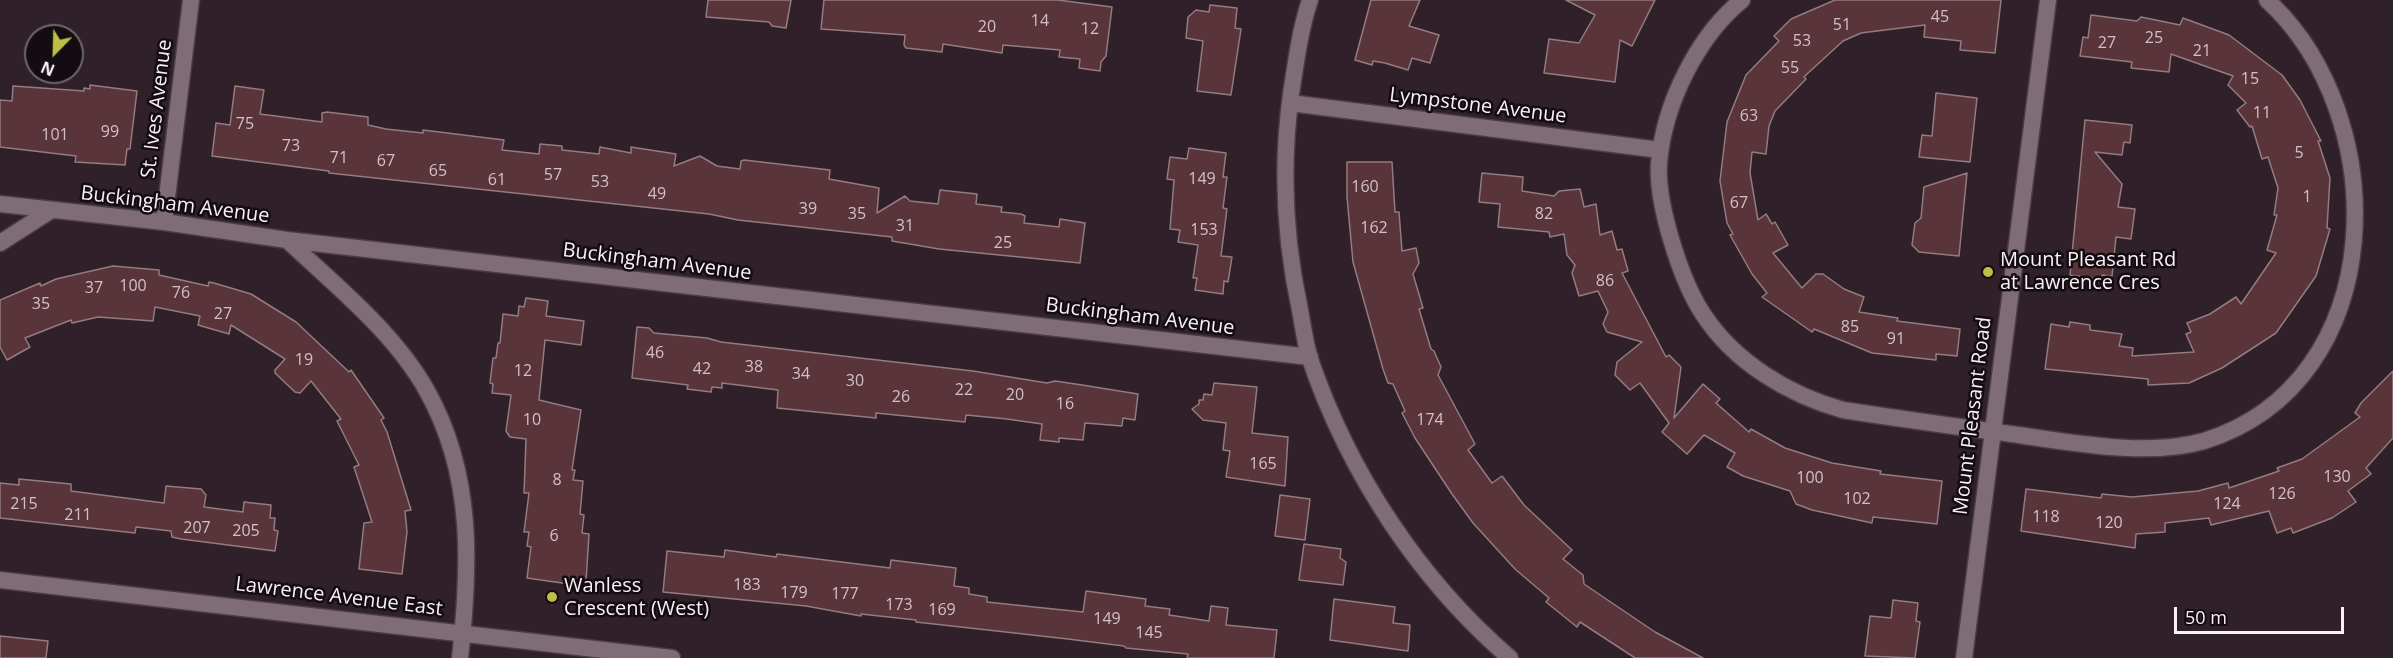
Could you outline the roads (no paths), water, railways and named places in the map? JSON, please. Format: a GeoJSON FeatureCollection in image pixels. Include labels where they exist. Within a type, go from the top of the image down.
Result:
{"type":"FeatureCollection","features":[{"type":"Feature","properties":{"kind":"street","name":"St. Ives Avenue"},"geometry":{"type":"LineString","coordinates":[[164,222],[192,0]]}},
{"type":"Feature","properties":{"kind":"street"},"geometry":{"type":"LineString","coordinates":[[1310,0],[1297,56],[1290,103],[1283,191],[1293,278],[1310,357],[1333,415],[1380,505],[1436,584],[1478,631],[1510,658]]}},
{"type":"Feature","properties":{"kind":"street"},"geometry":{"type":"LineString","coordinates":[[1742,0],[1723,16],[1692,64],[1667,122],[1660,150],[1659,166],[1669,231],[1688,288],[1704,316],[1756,369],[1800,396],[1843,411],[1992,432],[2116,446],[2161,447],[2203,441],[2241,427],[2289,397],[2308,381],[2343,340]]}},
{"type":"Feature","properties":{"kind":"street","name":"Mount Pleasant Road"},"geometry":{"type":"LineString","coordinates":[[1964,655],[2048,0]]}},
{"type":"Feature","properties":{"kind":"street"},"geometry":{"type":"LineString","coordinates":[[2267,0],[2291,15],[2331,55]]}},
{"type":"Feature","properties":{"kind":"street","name":"Lympstone Avenue"},"geometry":{"type":"LineString","coordinates":[[1290,103],[1660,150]]}},
{"type":"Feature","properties":{"kind":"street","name":"Buckingham Avenue"},"geometry":{"type":"LineString","coordinates":[[0,204],[164,222],[288,240],[1310,357]]}},
{"type":"Feature","properties":{"kind":"street"},"geometry":{"type":"LineString","coordinates":[[0,243],[50,211]]}},
{"type":"Feature","properties":{"kind":"street"},"geometry":{"type":"LineString","coordinates":[[288,240],[362,311],[395,348],[426,390],[442,425],[457,475],[467,526],[468,562],[460,658]]}},
{"type":"Feature","properties":{"kind":"street","name":"Lawrence Avenue East"},"geometry":{"type":"LineString","coordinates":[[0,580],[672,658]]}},
{"type":"Feature","properties":{"kind":"place","name":"Mount Pleasant Rd at Lawrence Cres"},"geometry":{"type":"Point","coordinates":[1988,272]}},
{"type":"Feature","properties":{"kind":"place","name":"Wanless Crescent (West)"},"geometry":{"type":"Point","coordinates":[552,597]}}]}
